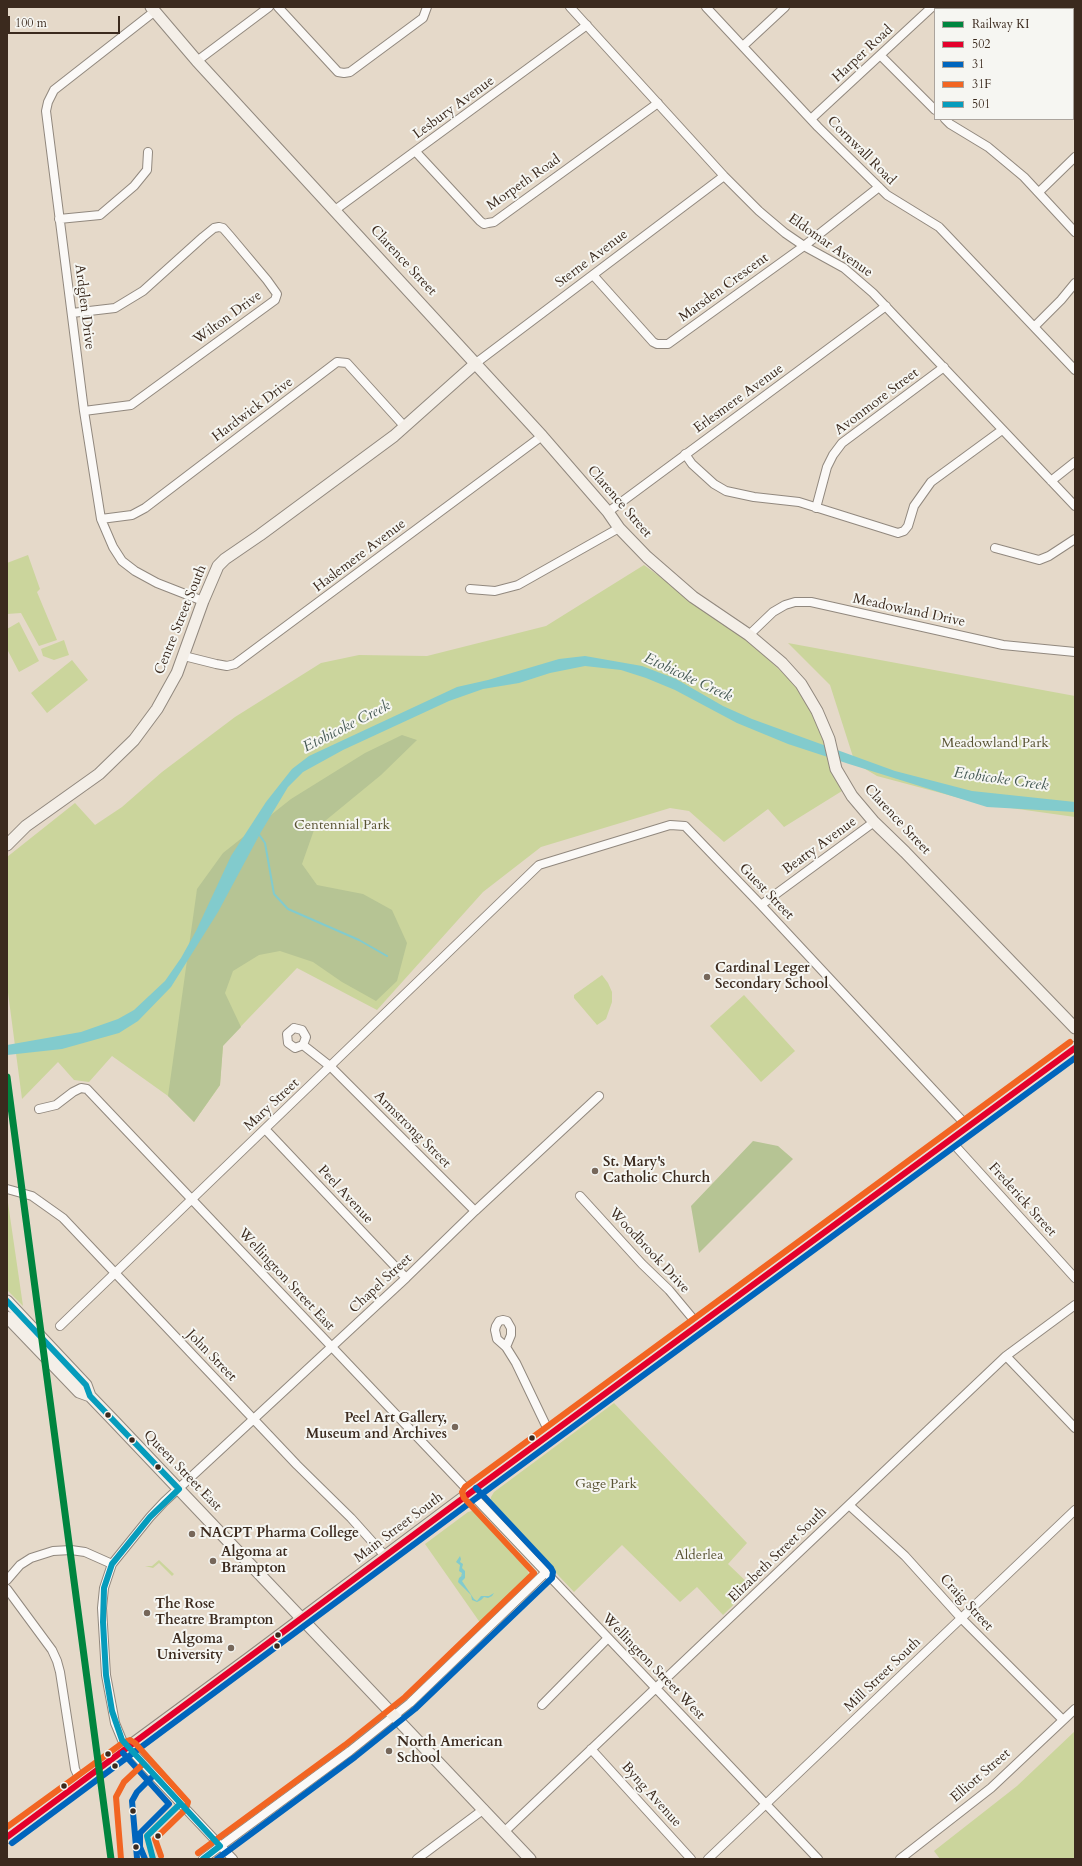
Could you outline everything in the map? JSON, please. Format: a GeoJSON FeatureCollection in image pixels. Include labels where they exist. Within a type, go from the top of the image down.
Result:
{"type":"FeatureCollection","features":[{"type":"Feature","properties":{"kind":"main road","name":"Main Street South"},"geometry":{"type":"LineString","coordinates":[[7,1837],[303,1619],[470,1492],[699,1326],[1075,1048]]}},
{"type":"Feature","properties":{"kind":"street"},"geometry":{"type":"LineString","coordinates":[[197,61],[268,7]]}},
{"type":"Feature","properties":{"kind":"street"},"geometry":{"type":"LineString","coordinates":[[278,7],[338,72],[344,73],[350,72],[423,18],[427,7]]}},
{"type":"Feature","properties":{"kind":"street","name":"Eldomar Avenue"},"geometry":{"type":"LineString","coordinates":[[570,7],[724,176],[785,233],[850,273],[886,306],[1075,506]]}},
{"type":"Feature","properties":{"kind":"street","name":"Cornwall Road"},"geometry":{"type":"LineString","coordinates":[[706,7],[811,119],[887,195],[939,227],[1075,370]]}},
{"type":"Feature","properties":{"kind":"street"},"geometry":{"type":"LineString","coordinates":[[743,46],[785,7]]}},
{"type":"Feature","properties":{"kind":"street","name":"Harper Road"},"geometry":{"type":"LineString","coordinates":[[811,119],[932,7]]}},
{"type":"Feature","properties":{"kind":"street","name":"Clarence Street"},"geometry":{"type":"LineString","coordinates":[[153,9],[197,61],[542,436],[608,512],[619,528],[648,557],[693,597],[749,634],[782,664],[801,684],[817,711],[829,739],[836,769],[852,796],[874,822],[905,852],[1075,1028]]}},
{"type":"Feature","properties":{"kind":"street","name":"Ardglen Drive"},"geometry":{"type":"LineString","coordinates":[[153,9],[54,90],[48,102],[46,111],[84,411],[101,520],[113,547],[122,561],[135,571],[157,582],[203,601]]}},
{"type":"Feature","properties":{"kind":"street","name":"Lesbury Avenue"},"geometry":{"type":"LineString","coordinates":[[335,210],[587,25]]}},
{"type":"Feature","properties":{"kind":"street"},"geometry":{"type":"LineString","coordinates":[[880,55],[934,109]]}},
{"type":"Feature","properties":{"kind":"street","name":"Morpeth Road"},"geometry":{"type":"LineString","coordinates":[[416,152],[480,221],[484,224],[494,222],[658,103]]}},
{"type":"Feature","properties":{"kind":"street"},"geometry":{"type":"LineString","coordinates":[[946,120],[950,124],[988,147],[1039,192],[1075,232]]}},
{"type":"Feature","properties":{"kind":"street"},"geometry":{"type":"LineString","coordinates":[[59,219],[100,215],[134,186],[147,170],[148,152]]}},
{"type":"Feature","properties":{"kind":"street"},"geometry":{"type":"LineString","coordinates":[[1039,192],[1075,157]]}},
{"type":"Feature","properties":{"kind":"street","name":"Sterne Avenue"},"geometry":{"type":"LineString","coordinates":[[476,363],[724,176]]}},
{"type":"Feature","properties":{"kind":"street","name":"Marsden Crescent"},"geometry":{"type":"LineString","coordinates":[[593,275],[653,342],[662,345],[668,344],[804,246],[879,187]]}},
{"type":"Feature","properties":{"kind":"street","name":"Wilton Drive"},"geometry":{"type":"LineString","coordinates":[[72,313],[115,308],[143,292],[214,228],[219,226],[223,228],[271,284],[277,294],[275,300],[131,405],[84,411]]}},
{"type":"Feature","properties":{"kind":"street"},"geometry":{"type":"LineString","coordinates":[[1034,326],[1061,300],[1075,283]]}},
{"type":"Feature","properties":{"kind":"street","name":"Erlesmere Avenue"},"geometry":{"type":"LineString","coordinates":[[608,512],[886,306]]}},
{"type":"Feature","properties":{"kind":"street","name":"Hardwick Drive"},"geometry":{"type":"LineString","coordinates":[[101,520],[132,516],[145,508],[337,362],[347,363],[404,427]]}},
{"type":"Feature","properties":{"kind":"street","name":"Centre Street South"},"geometry":{"type":"LineString","coordinates":[[7,845],[26,826],[99,774],[134,740],[157,709],[184,656],[203,601],[218,566],[225,559],[266,531],[404,427],[476,363]]}},
{"type":"Feature","properties":{"kind":"street","name":"Avonmore Street"},"geometry":{"type":"LineString","coordinates":[[816,508],[827,467],[832,455],[842,443],[944,367]]}},
{"type":"Feature","properties":{"kind":"street"},"geometry":{"type":"LineString","coordinates":[[685,454],[692,464],[714,484],[726,491],[754,497],[799,502],[898,533],[904,531],[908,526],[914,506],[931,482],[1002,430]]}},
{"type":"Feature","properties":{"kind":"street","name":"Haslemere Avenue"},"geometry":{"type":"LineString","coordinates":[[184,656],[227,666],[236,664],[542,436]]}},
{"type":"Feature","properties":{"kind":"street"},"geometry":{"type":"LineString","coordinates":[[1051,481],[1075,462]]}},
{"type":"Feature","properties":{"kind":"street"},"geometry":{"type":"LineString","coordinates":[[470,589],[495,591],[518,585],[619,528]]}},
{"type":"Feature","properties":{"kind":"street"},"geometry":{"type":"LineString","coordinates":[[995,548],[1039,560],[1049,556],[1075,539]]}},
{"type":"Feature","properties":{"kind":"street","name":"Meadowland Drive"},"geometry":{"type":"LineString","coordinates":[[749,634],[773,612],[786,605],[795,602],[811,602],[1003,644],[1075,652]]}},
{"type":"Feature","properties":{"kind":"street","name":"Beatty Avenue"},"geometry":{"type":"LineString","coordinates":[[761,905],[874,822]]}},
{"type":"Feature","properties":{"kind":"street","name":"Guest Street"},"geometry":{"type":"LineString","coordinates":[[501,903],[539,865],[665,827],[676,825],[685,826],[761,905],[968,1127]]}},
{"type":"Feature","properties":{"kind":"street","name":"Mary Street"},"geometry":{"type":"LineString","coordinates":[[60,1326],[191,1198],[331,1067],[400,998],[501,903]]}},
{"type":"Feature","properties":{"kind":"street","name":"Armstrong Street"},"geometry":{"type":"LineString","coordinates":[[303,1045],[331,1067],[475,1212]]}},
{"type":"Feature","properties":{"kind":"street","name":"Wellington Street East"},"geometry":{"type":"LineString","coordinates":[[39,1109],[56,1105],[72,1092],[81,1088],[87,1089],[470,1492]]}},
{"type":"Feature","properties":{"kind":"street","name":"Chapel Street"},"geometry":{"type":"LineString","coordinates":[[112,1564],[150,1517],[179,1489],[253,1418],[332,1348],[599,1096]]}},
{"type":"Feature","properties":{"kind":"street","name":"Peel Avenue"},"geometry":{"type":"LineString","coordinates":[[265,1129],[406,1278]]}},
{"type":"Feature","properties":{"kind":"street","name":"Frederick Street"},"geometry":{"type":"LineString","coordinates":[[950,1140],[1075,1278]]}},
{"type":"Feature","properties":{"kind":"street","name":"John Street"},"geometry":{"type":"LineString","coordinates":[[7,1189],[28,1194],[49,1206],[63,1218],[297,1465],[351,1518],[386,1557]]}},
{"type":"Feature","properties":{"kind":"street","name":"Woodbrook Drive"},"geometry":{"type":"LineString","coordinates":[[580,1196],[642,1264],[669,1290],[699,1326]]}},
{"type":"Feature","properties":{"kind":"street","name":"Queen Street East"},"geometry":{"type":"LineString","coordinates":[[7,1301],[86,1385],[90,1396],[530,1859]]}},
{"type":"Feature","properties":{"kind":"street","name":"Elizabeth Street South"},"geometry":{"type":"LineString","coordinates":[[504,1832],[1006,1356],[1075,1305]]}},
{"type":"Feature","properties":{"kind":"street","name":"Queen Street East"},"geometry":{"type":"LineString","coordinates":[[7,1317],[79,1392],[90,1396]]}},
{"type":"Feature","properties":{"kind":"street"},"geometry":{"type":"LineString","coordinates":[[506,1347],[516,1363],[550,1434]]}},
{"type":"Feature","properties":{"kind":"street"},"geometry":{"type":"LineString","coordinates":[[1006,1356],[1075,1428]]}},
{"type":"Feature","properties":{"kind":"street","name":"Wellington Street West"},"geometry":{"type":"LineString","coordinates":[[470,1492],[545,1573],[657,1688],[818,1859]]}},
{"type":"Feature","properties":{"kind":"street","name":"Craig Street"},"geometry":{"type":"LineString","coordinates":[[848,1505],[905,1556],[961,1618],[1063,1720]]}},
{"type":"Feature","properties":{"kind":"street","name":"Mill Street South"},"geometry":{"type":"LineString","coordinates":[[708,1859],[1075,1510]]}},
{"type":"Feature","properties":{"kind":"street"},"geometry":{"type":"LineString","coordinates":[[7,1580],[20,1565],[31,1558],[53,1551],[71,1550],[85,1552],[112,1564],[104,1588],[102,1600],[106,1675],[115,1724],[122,1740],[233,1859]]}},
{"type":"Feature","properties":{"kind":"street"},"geometry":{"type":"LineString","coordinates":[[203,1859],[350,1751],[410,1703],[545,1573]]}},
{"type":"Feature","properties":{"kind":"street"},"geometry":{"type":"LineString","coordinates":[[7,1589],[52,1650],[60,1672],[76,1769],[81,1782]]}},
{"type":"Feature","properties":{"kind":"street"},"geometry":{"type":"LineString","coordinates":[[542,1705],[608,1638]]}},
{"type":"Feature","properties":{"kind":"street","name":"Elliott Street"},"geometry":{"type":"LineString","coordinates":[[900,1859],[991,1788],[1075,1709]]}},
{"type":"Feature","properties":{"kind":"street","name":"Byng Avenue"},"geometry":{"type":"LineString","coordinates":[[591,1749],[691,1859]]}},
{"type":"Feature","properties":{"kind":"street"},"geometry":{"type":"LineString","coordinates":[[418,1859],[484,1809]]}},
{"type":"Feature","properties":{"kind":"green space"},"geometry":{"type":"Polygon","coordinates":[[[1013,7],[1054,7],[1053,8],[1013,7]]]}},
{"type":"Feature","properties":{"kind":"green space"},"geometry":{"type":"Polygon","coordinates":[[[28,555],[40,589],[37,592],[57,640],[39,646],[21,613],[7,614],[7,563],[28,555]]]}},
{"type":"Feature","properties":{"kind":"green space","name":"Centennial Park"},"geometry":{"type":"Polygon","coordinates":[[[644,565],[754,646],[803,692],[821,725],[831,765],[842,791],[784,827],[768,809],[724,842],[689,811],[670,808],[541,847],[483,892],[377,1010],[297,968],[223,1045],[220,1085],[194,1122],[168,1096],[112,1056],[89,1082],[74,1080],[58,1062],[22,1099],[7,985],[7,857],[75,803],[95,825],[122,807],[162,772],[235,717],[321,663],[359,655],[427,656],[546,626],[644,565]]]}},
{"type":"Feature","properties":{"kind":"green space"},"geometry":{"type":"Polygon","coordinates":[[[19,622],[39,661],[19,672],[7,649],[7,629],[19,622]]]}},
{"type":"Feature","properties":{"kind":"green space"},"geometry":{"type":"Polygon","coordinates":[[[64,640],[69,655],[54,660],[43,656],[41,649],[64,640]]]}},
{"type":"Feature","properties":{"kind":"green space","name":"Meadowland Park"},"geometry":{"type":"Polygon","coordinates":[[[788,643],[1075,696],[1075,817],[982,804],[877,776],[855,763],[830,685],[788,643]]]}},
{"type":"Feature","properties":{"kind":"green space"},"geometry":{"type":"Polygon","coordinates":[[[72,660],[88,680],[47,713],[31,693],[72,660]]]}},
{"type":"Feature","properties":{"kind":"green space"},"geometry":{"type":"Polygon","coordinates":[[[402,735],[417,740],[381,775],[314,830],[302,864],[317,885],[363,894],[392,910],[407,943],[397,981],[376,1001],[342,982],[313,962],[280,951],[259,955],[233,971],[225,993],[241,1027],[223,1046],[220,1085],[194,1122],[168,1096],[197,889],[223,853],[291,799],[365,753],[402,735]]]}},
{"type":"Feature","properties":{"kind":"green space"},"geometry":{"type":"Polygon","coordinates":[[[602,975],[612,992],[612,1002],[606,1019],[597,1025],[574,998],[574,995],[602,975]]]}},
{"type":"Feature","properties":{"kind":"green space"},"geometry":{"type":"Polygon","coordinates":[[[744,995],[795,1051],[761,1082],[710,1026],[744,995]]]}},
{"type":"Feature","properties":{"kind":"green space"},"geometry":{"type":"Polygon","coordinates":[[[753,1141],[778,1146],[793,1159],[699,1253],[691,1206],[753,1141]]]}},
{"type":"Feature","properties":{"kind":"green space"},"geometry":{"type":"Polygon","coordinates":[[[7,1196],[23,1306],[7,1290],[7,1196]]]}},
{"type":"Feature","properties":{"kind":"green space","name":"Gage Park"},"geometry":{"type":"Polygon","coordinates":[[[614,1403],[747,1543],[728,1564],[752,1587],[723,1615],[697,1587],[680,1602],[622,1545],[574,1592],[491,1504],[491,1497],[494,1492],[614,1403]]]}},
{"type":"Feature","properties":{"kind":"green space"},"geometry":{"type":"Polygon","coordinates":[[[475,1510],[509,1545],[512,1554],[525,1566],[529,1574],[529,1578],[481,1624],[425,1544],[468,1512],[475,1510]]]}},
{"type":"Feature","properties":{"kind":"green space"},"geometry":{"type":"Polygon","coordinates":[[[159,1560],[174,1574],[172,1576],[159,1563],[153,1568],[145,1566],[152,1566],[159,1560]]]}},
{"type":"Feature","properties":{"kind":"green space"},"geometry":{"type":"Polygon","coordinates":[[[1075,1731],[1075,1859],[940,1859],[934,1851],[1017,1786],[1075,1731]]]}},
{"type":"Feature","properties":{"kind":"water"},"geometry":{"type":"Polygon","coordinates":[[[585,656],[642,666],[676,679],[723,706],[752,719],[895,771],[972,791],[1075,802],[1075,812],[987,807],[849,764],[788,744],[737,723],[675,690],[621,670],[585,666],[550,673],[519,683],[483,689],[449,701],[343,750],[303,772],[288,787],[261,832],[218,912],[171,987],[138,1021],[119,1033],[62,1049],[7,1055],[7,1045],[81,1032],[118,1019],[134,1010],[165,981],[181,958],[196,931],[231,856],[266,802],[292,769],[309,756],[457,687],[488,680],[559,659],[585,656]]]}},
{"type":"Feature","properties":{"kind":"water"},"geometry":{"type":"Polygon","coordinates":[[[460,1556],[460,1562],[463,1564],[462,1568],[465,1571],[465,1578],[462,1581],[474,1599],[477,1601],[481,1596],[489,1596],[494,1593],[492,1596],[488,1598],[484,1597],[477,1602],[472,1600],[471,1595],[458,1582],[459,1578],[464,1574],[461,1576],[462,1573],[459,1571],[460,1565],[456,1562],[460,1556]]]}},
{"type":"Feature","properties":{"kind":"waterway","name":"Etobicoke Creek"},"geometry":{"type":"LineString","coordinates":[[258,833],[265,843],[274,894],[288,909],[359,940],[387,956]]}},
{"type":"Feature","properties":{"kind":"rail line","name":"KI"},"geometry":{"type":"LineString","coordinates":[[7,1077],[111,1859]]}},
{"type":"Feature","properties":{"kind":"transit line","name":"31F"},"geometry":{"type":"LineString","coordinates":[[198,1853],[345,1745],[405,1697],[534,1573],[464,1498],[462,1492],[465,1487],[1070,1042]]}},
{"type":"Feature","properties":{"kind":"transit line","name":"502"},"geometry":{"type":"LineString","coordinates":[[7,1837],[470,1493],[1075,1048]]}},
{"type":"Feature","properties":{"kind":"transit line","name":"31"},"geometry":{"type":"LineString","coordinates":[[12,1843],[475,1499],[1075,1058]]}},
{"type":"Feature","properties":{"kind":"transit line","name":"501"},"geometry":{"type":"LineString","coordinates":[[7,1301],[86,1385],[90,1396],[179,1489]]}},
{"type":"Feature","properties":{"kind":"transit line","name":"31"},"geometry":{"type":"LineString","coordinates":[[217,1859],[355,1757],[415,1709],[552,1578],[553,1572],[551,1568],[476,1488]]}},
{"type":"Feature","properties":{"kind":"transit line","name":"501"},"geometry":{"type":"LineString","coordinates":[[179,1489],[150,1517],[112,1564],[104,1588],[103,1622],[106,1675],[112,1711],[122,1740],[220,1846],[203,1859]]}},
{"type":"Feature","properties":{"kind":"transit line","name":"31F"},"geometry":{"type":"LineString","coordinates":[[7,1827],[124,1742],[130,1740],[135,1743],[188,1802],[186,1809],[155,1839],[161,1856]]}},
{"type":"Feature","properties":{"kind":"transit line","name":"31"},"geometry":{"type":"LineString","coordinates":[[123,1753],[169,1804],[140,1833],[140,1847],[145,1859]]}},
{"type":"Feature","properties":{"kind":"transit line","name":"31F"},"geometry":{"type":"LineString","coordinates":[[121,1859],[116,1797],[124,1782],[143,1764]]}},
{"type":"Feature","properties":{"kind":"transit line","name":"31"},"geometry":{"type":"LineString","coordinates":[[137,1858],[132,1801],[137,1792],[153,1776]]}},
{"type":"Feature","properties":{"kind":"transit line","name":"501"},"geometry":{"type":"LineString","coordinates":[[153,1859],[147,1836],[180,1804]]}},
{"type":"Feature","properties":{"kind":"place","name":"Cardinal Leger Secondary School"},"geometry":{"type":"Point","coordinates":[707,977]}},
{"type":"Feature","properties":{"kind":"place","name":"St. Mary's Catholic Church"},"geometry":{"type":"Point","coordinates":[595,1171]}},
{"type":"Feature","properties":{"kind":"place","name":"Peel Art Gallery, Museum and Archives"},"geometry":{"type":"Point","coordinates":[455,1427]}},
{"type":"Feature","properties":{"kind":"place","name":"NACPT Pharma College"},"geometry":{"type":"Point","coordinates":[192,1534]}},
{"type":"Feature","properties":{"kind":"place","name":"Algoma at Brampton"},"geometry":{"type":"Point","coordinates":[213,1561]}},
{"type":"Feature","properties":{"kind":"place","name":"The Rose Theatre Brampton"},"geometry":{"type":"Point","coordinates":[147,1613]}},
{"type":"Feature","properties":{"kind":"place","name":"Algoma University"},"geometry":{"type":"Point","coordinates":[231,1648]}},
{"type":"Feature","properties":{"kind":"place","name":"North American School"},"geometry":{"type":"Point","coordinates":[389,1751]}},
{"type":"Feature","properties":{"kind":"park label","name":"Alderlea"},"geometry":{"type":"Point","coordinates":[699,1556]}}]}
